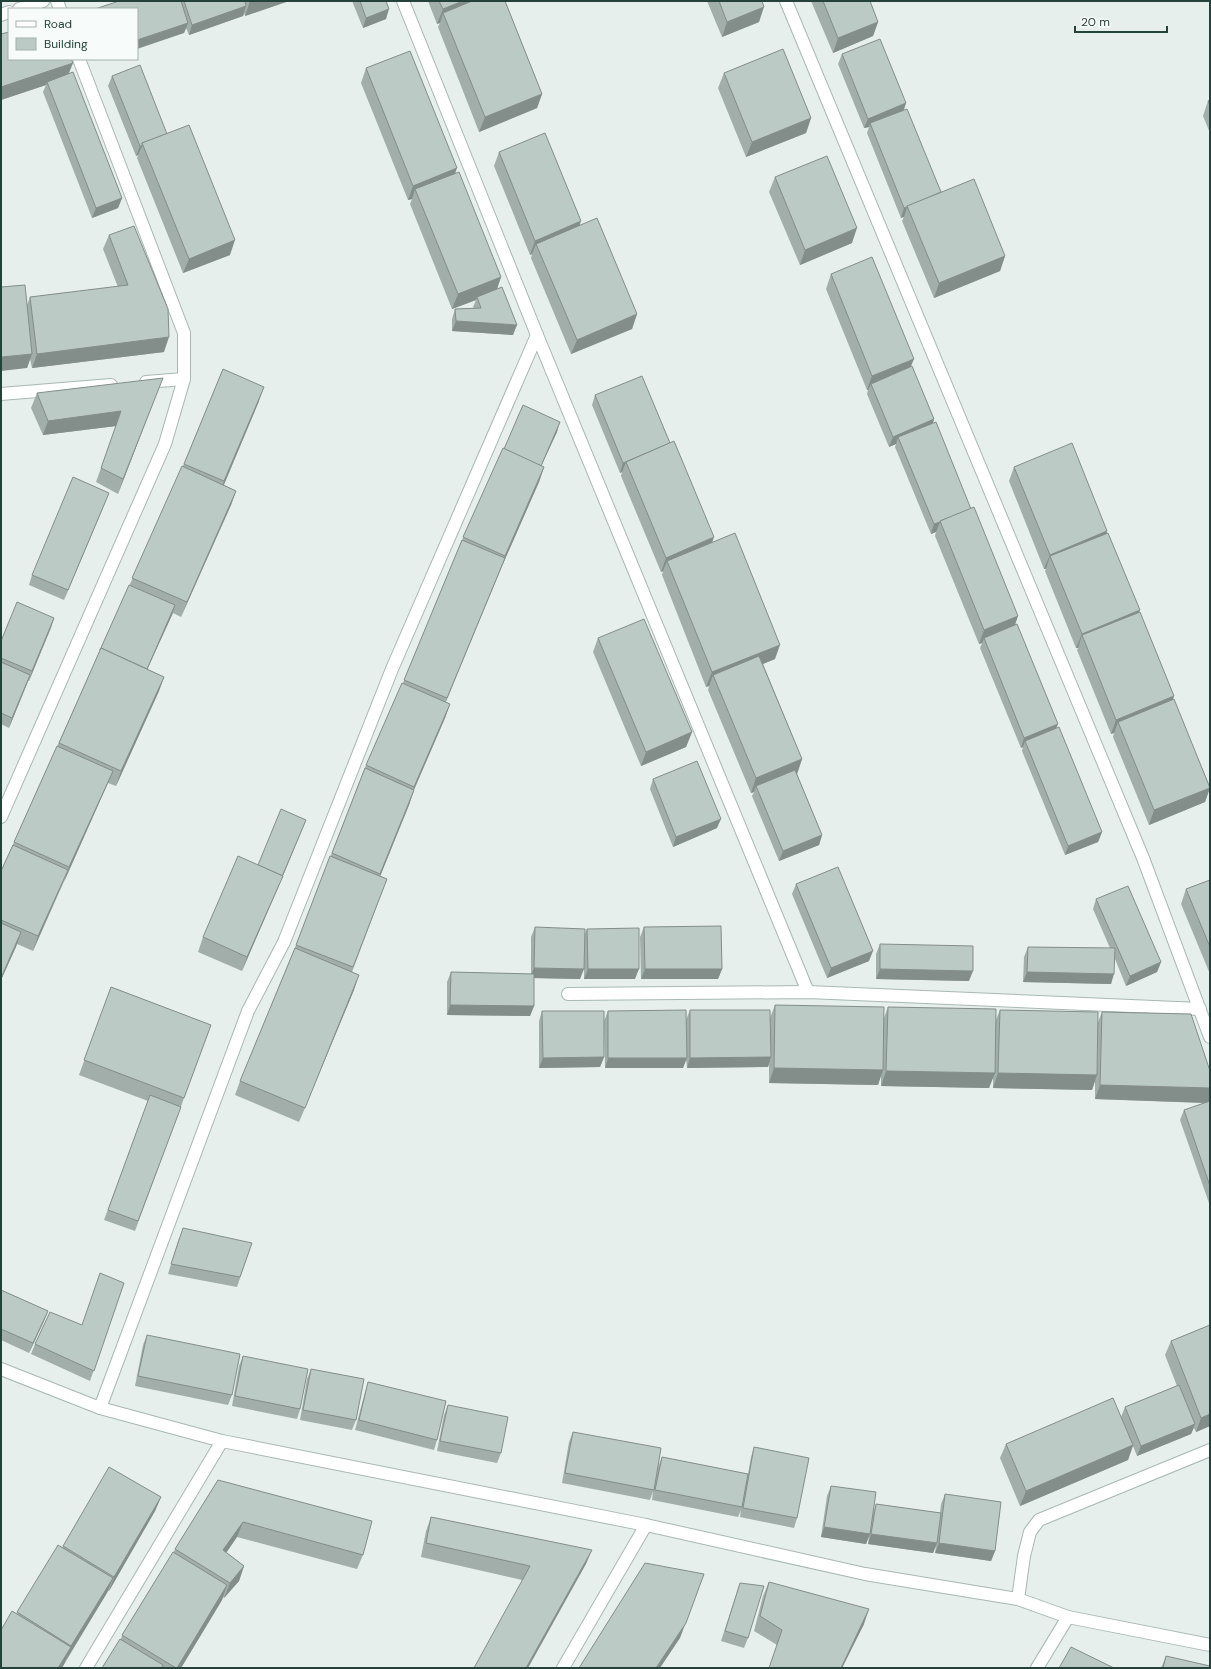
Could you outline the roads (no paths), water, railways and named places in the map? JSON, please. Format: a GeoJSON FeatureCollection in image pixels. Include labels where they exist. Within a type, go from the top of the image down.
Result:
{"type":"FeatureCollection","features":[{"type":"Feature","properties":{"kind":"street"},"geometry":{"type":"LineString","coordinates":[[22,8],[43,1]]}},
{"type":"Feature","properties":{"kind":"street"},"geometry":{"type":"LineString","coordinates":[[403,1],[537,335],[808,992]]}},
{"type":"Feature","properties":{"kind":"street"},"geometry":{"type":"LineString","coordinates":[[786,1],[1143,858],[1210,1035]]}},
{"type":"Feature","properties":{"kind":"street"},"geometry":{"type":"LineString","coordinates":[[1,817],[165,444],[184,379],[184,333],[79,60]]}},
{"type":"Feature","properties":{"kind":"street"},"geometry":{"type":"LineString","coordinates":[[100,1408],[248,1011],[284,942],[392,669],[537,335]]}},
{"type":"Feature","properties":{"kind":"street"},"geometry":{"type":"LineString","coordinates":[[136,383],[184,379]]}},
{"type":"Feature","properties":{"kind":"street"},"geometry":{"type":"LineString","coordinates":[[1,394],[120,384]]}},
{"type":"Feature","properties":{"kind":"street"},"geometry":{"type":"LineString","coordinates":[[568,994],[808,992],[1200,1009]]}},
{"type":"Feature","properties":{"kind":"street"},"geometry":{"type":"LineString","coordinates":[[1,1369],[100,1408],[222,1441],[646,1525],[865,1574],[1018,1599],[1068,1617],[1210,1646]]}},
{"type":"Feature","properties":{"kind":"street"},"geometry":{"type":"LineString","coordinates":[[86,1668],[222,1441]]}},
{"type":"Feature","properties":{"kind":"street"},"geometry":{"type":"LineString","coordinates":[[1018,1599],[1024,1556],[1030,1532],[1039,1520],[1210,1450]]}},
{"type":"Feature","properties":{"kind":"street"},"geometry":{"type":"LineString","coordinates":[[563,1668],[646,1525]]}},
{"type":"Feature","properties":{"kind":"street"},"geometry":{"type":"LineString","coordinates":[[1037,1668],[1068,1617]]}}]}
